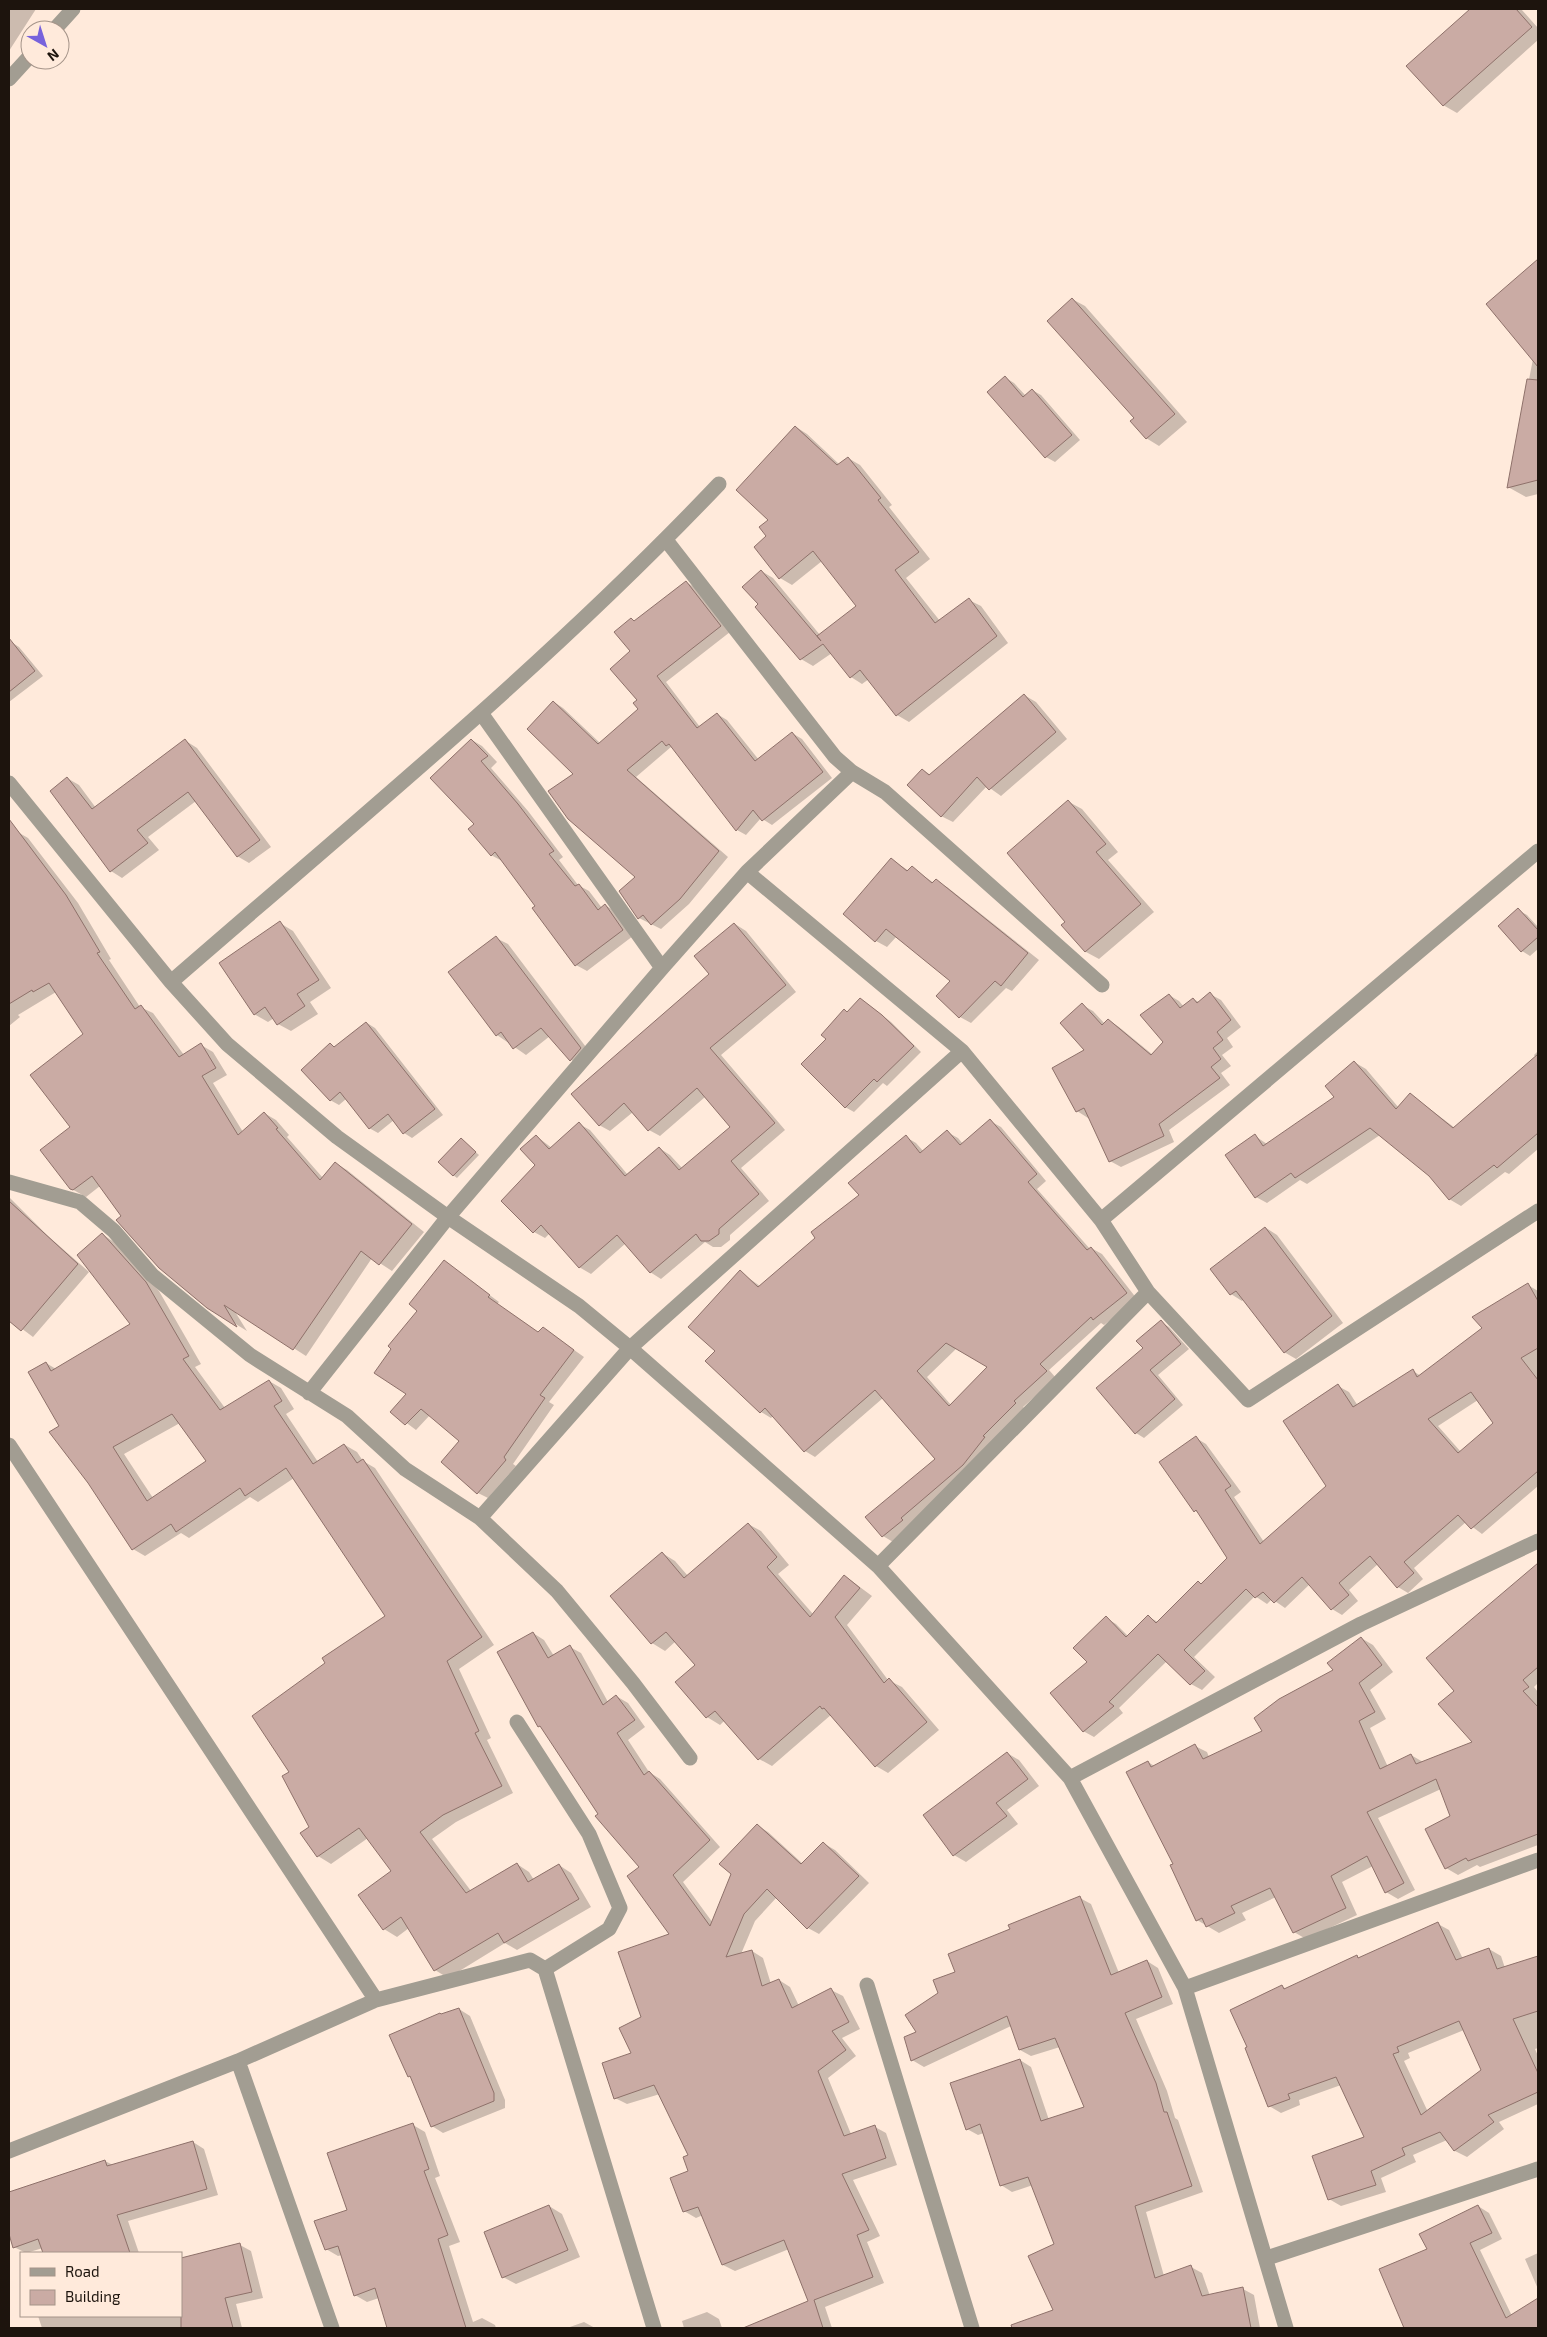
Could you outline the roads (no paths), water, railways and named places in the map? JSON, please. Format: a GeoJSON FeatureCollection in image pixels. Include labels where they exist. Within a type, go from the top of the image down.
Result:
{"type":"FeatureCollection","features":[{"type":"Feature","properties":{"kind":"street"},"geometry":{"type":"LineString","coordinates":[[63,20],[73,9]]}},
{"type":"Feature","properties":{"kind":"street"},"geometry":{"type":"LineString","coordinates":[[9,80],[20,67]]}},
{"type":"Feature","properties":{"kind":"street"},"geometry":{"type":"LineString","coordinates":[[171,982],[480,714],[666,540],[719,484]]}},
{"type":"Feature","properties":{"kind":"street"},"geometry":{"type":"LineString","coordinates":[[666,540],[835,757],[852,772],[885,792],[1102,986]]}},
{"type":"Feature","properties":{"kind":"street"},"geometry":{"type":"LineString","coordinates":[[480,714],[662,968]]}},
{"type":"Feature","properties":{"kind":"street"},"geometry":{"type":"LineString","coordinates":[[309,1392],[448,1217],[662,968],[747,872],[852,772]]}},
{"type":"Feature","properties":{"kind":"street"},"geometry":{"type":"LineString","coordinates":[[9,783],[171,982],[234,1050],[337,1137],[448,1217],[579,1306],[630,1348],[878,1566],[1070,1778],[1185,1988],[1267,2258],[1286,2328]]}},
{"type":"Feature","properties":{"kind":"street"},"geometry":{"type":"LineString","coordinates":[[1101,1220],[1538,851]]}},
{"type":"Feature","properties":{"kind":"street"},"geometry":{"type":"LineString","coordinates":[[747,872],[962,1051],[1101,1220],[1148,1292],[1248,1400],[1538,1211]]}},
{"type":"Feature","properties":{"kind":"street"},"geometry":{"type":"LineString","coordinates":[[480,1518],[630,1348],[962,1051]]}},
{"type":"Feature","properties":{"kind":"street"},"geometry":{"type":"LineString","coordinates":[[9,1182],[80,1202],[114,1230],[152,1275],[250,1355],[347,1416],[405,1469],[480,1518],[557,1591],[633,1683],[690,1758]]}},
{"type":"Feature","properties":{"kind":"street"},"geometry":{"type":"LineString","coordinates":[[878,1566],[1148,1292]]}},
{"type":"Feature","properties":{"kind":"street"},"geometry":{"type":"LineString","coordinates":[[9,1445],[376,2000]]}},
{"type":"Feature","properties":{"kind":"street"},"geometry":{"type":"LineString","coordinates":[[1070,1778],[1361,1624],[1538,1541]]}},
{"type":"Feature","properties":{"kind":"street"},"geometry":{"type":"LineString","coordinates":[[517,1722],[590,1834],[620,1908],[609,1929],[545,1969]]}},
{"type":"Feature","properties":{"kind":"street"},"geometry":{"type":"LineString","coordinates":[[1185,1988],[1538,1860]]}},
{"type":"Feature","properties":{"kind":"street"},"geometry":{"type":"LineString","coordinates":[[9,2151],[238,2061],[376,2000],[530,1960],[545,1969],[654,2328]]}},
{"type":"Feature","properties":{"kind":"street"},"geometry":{"type":"LineString","coordinates":[[867,1984],[972,2328]]}},
{"type":"Feature","properties":{"kind":"street"},"geometry":{"type":"LineString","coordinates":[[238,2061],[332,2328]]}},
{"type":"Feature","properties":{"kind":"street"},"geometry":{"type":"LineString","coordinates":[[1267,2258],[1538,2169]]}}]}
